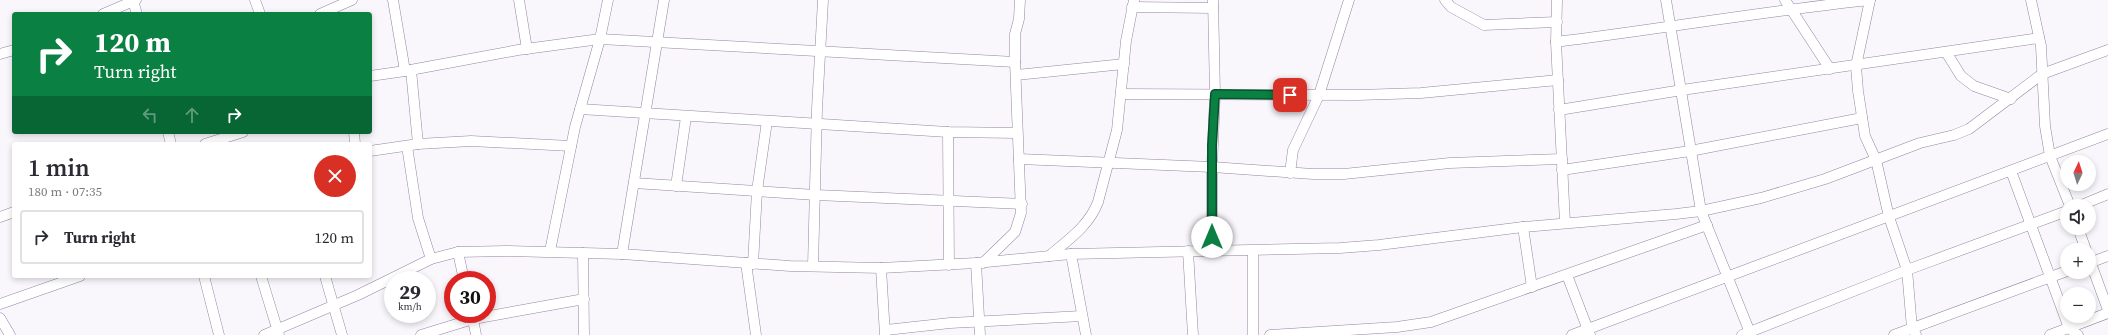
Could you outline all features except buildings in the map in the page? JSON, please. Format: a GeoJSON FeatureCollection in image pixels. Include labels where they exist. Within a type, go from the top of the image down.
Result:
{"type":"FeatureCollection","features":[{"type":"Feature","properties":{"kind":"street"},"geometry":{"type":"LineString","coordinates":[[255,0],[259,12]]}},
{"type":"Feature","properties":{"kind":"street"},"geometry":{"type":"LineString","coordinates":[[336,11],[352,0]]}},
{"type":"Feature","properties":{"kind":"street"},"geometry":{"type":"LineString","coordinates":[[393,0],[408,71],[418,144]]}},
{"type":"Feature","properties":{"kind":"street"},"geometry":{"type":"LineString","coordinates":[[519,0],[527,48]]}},
{"type":"Feature","properties":{"kind":"street"},"geometry":{"type":"LineString","coordinates":[[550,252],[571,146],[600,39],[608,0]]}},
{"type":"Feature","properties":{"kind":"street"},"geometry":{"type":"LineString","coordinates":[[622,254],[664,0]]}},
{"type":"Feature","properties":{"kind":"street"},"geometry":{"type":"LineString","coordinates":[[813,266],[817,124],[824,0]]}},
{"type":"Feature","properties":{"kind":"street"},"geometry":{"type":"LineString","coordinates":[[980,335],[980,263],[1015,232],[1019,222],[1022,204],[1017,132],[1015,62],[1015,34],[1019,19],[1020,0]]}},
{"type":"Feature","properties":{"kind":"street"},"geometry":{"type":"LineString","coordinates":[[1290,173],[1293,150],[1319,95],[1349,0]]}},
{"type":"Feature","properties":{"kind":"street"},"geometry":{"type":"LineString","coordinates":[[1445,0],[1451,7],[1484,25],[1557,22]]}},
{"type":"Feature","properties":{"kind":"street"},"geometry":{"type":"LineString","coordinates":[[1557,0],[1556,42],[1565,223]]}},
{"type":"Feature","properties":{"kind":"street"},"geometry":{"type":"LineString","coordinates":[[1666,0],[1701,211],[1728,278],[1747,334],[1907,270],[2060,214]]}},
{"type":"Feature","properties":{"kind":"street"},"geometry":{"type":"LineString","coordinates":[[1556,42],[1670,28],[1787,4],[1870,0],[1856,66],[1862,118],[1865,136],[1876,160],[1889,217],[1907,270],[1914,332]]}},
{"type":"Feature","properties":{"kind":"street"},"geometry":{"type":"LineString","coordinates":[[2031,0],[2039,38],[2045,126],[2050,156],[2067,199]]}},
{"type":"Feature","properties":{"kind":"street"},"geometry":{"type":"LineString","coordinates":[[108,12],[135,1],[137,12]]}},
{"type":"Feature","properties":{"kind":"street"},"geometry":{"type":"LineString","coordinates":[[1049,256],[1083,228],[1091,216],[1100,195],[1117,130],[1124,64],[1133,4],[1213,4],[1215,94],[1212,167],[1212,251]]}},
{"type":"Feature","properties":{"kind":"street"},"geometry":{"type":"LineString","coordinates":[[1787,4],[1805,28],[1830,70]]}},
{"type":"Feature","properties":{"kind":"street"},"geometry":{"type":"LineString","coordinates":[[1559,110],[1682,90],[1830,70],[2039,38]]}},
{"type":"Feature","properties":{"kind":"street"},"geometry":{"type":"LineString","coordinates":[[372,76],[408,71],[527,48],[600,39],[1015,62]]}},
{"type":"Feature","properties":{"kind":"street"},"geometry":{"type":"LineString","coordinates":[[264,335],[278,332],[358,295],[431,258],[458,252],[622,254],[749,263],[881,268],[980,263],[1071,254],[1252,251],[1379,245],[1523,227],[1701,211],[1761,198],[1825,179],[1920,143],[1954,135],[1969,129],[2011,99],[2042,74],[2108,50]]}},
{"type":"Feature","properties":{"kind":"street"},"geometry":{"type":"LineString","coordinates":[[0,54],[12,51]]}},
{"type":"Feature","properties":{"kind":"street"},"geometry":{"type":"LineString","coordinates":[[1946,52],[1961,76],[1974,86],[2011,99]]}},
{"type":"Feature","properties":{"kind":"street"},"geometry":{"type":"LineString","coordinates":[[1016,75],[1124,64]]}},
{"type":"Feature","properties":{"kind":"street"},"geometry":{"type":"LineString","coordinates":[[1122,94],[1319,95],[1421,93],[1558,80]]}},
{"type":"Feature","properties":{"kind":"street"},"geometry":{"type":"LineString","coordinates":[[580,109],[686,117],[948,132],[1017,132]]}},
{"type":"Feature","properties":{"kind":"street"},"geometry":{"type":"LineString","coordinates":[[676,186],[686,117]]}},
{"type":"Feature","properties":{"kind":"street"},"geometry":{"type":"LineString","coordinates":[[1562,170],[1690,151],[1862,118]]}},
{"type":"Feature","properties":{"kind":"street"},"geometry":{"type":"LineString","coordinates":[[756,335],[749,263],[767,121]]}},
{"type":"Feature","properties":{"kind":"street"},"geometry":{"type":"LineString","coordinates":[[948,132],[949,265]]}},
{"type":"Feature","properties":{"kind":"street"},"geometry":{"type":"LineString","coordinates":[[211,142],[237,134]]}},
{"type":"Feature","properties":{"kind":"street"},"geometry":{"type":"LineString","coordinates":[[1572,335],[1588,332],[2108,134]]}},
{"type":"Feature","properties":{"kind":"street"},"geometry":{"type":"LineString","coordinates":[[372,151],[418,144],[471,141],[571,146]]}},
{"type":"Feature","properties":{"kind":"street"},"geometry":{"type":"LineString","coordinates":[[407,146],[418,218],[431,258]]}},
{"type":"Feature","properties":{"kind":"street"},"geometry":{"type":"LineString","coordinates":[[1019,159],[1212,167],[1290,173],[1344,174],[1450,163],[1562,159]]}},
{"type":"Feature","properties":{"kind":"street"},"geometry":{"type":"LineString","coordinates":[[2011,171],[2069,328],[2078,335]]}},
{"type":"Feature","properties":{"kind":"street"},"geometry":{"type":"LineString","coordinates":[[634,183],[757,192],[1022,204]]}},
{"type":"Feature","properties":{"kind":"street"},"geometry":{"type":"LineString","coordinates":[[2096,199],[2108,194]]}},
{"type":"Feature","properties":{"kind":"street"},"geometry":{"type":"LineString","coordinates":[[0,217],[12,213]]}},
{"type":"Feature","properties":{"kind":"street"},"geometry":{"type":"LineString","coordinates":[[1270,335],[1305,334],[1415,325],[1431,322],[1567,276],[1707,225]]}},
{"type":"Feature","properties":{"kind":"street"},"geometry":{"type":"LineString","coordinates":[[1523,227],[1532,287]]}},
{"type":"Feature","properties":{"kind":"street"},"geometry":{"type":"LineString","coordinates":[[1188,251],[1193,335]]}},
{"type":"Feature","properties":{"kind":"street"},"geometry":{"type":"LineString","coordinates":[[1252,251],[1253,335]]}},
{"type":"Feature","properties":{"kind":"street"},"geometry":{"type":"LineString","coordinates":[[458,252],[462,271]]}},
{"type":"Feature","properties":{"kind":"street"},"geometry":{"type":"LineString","coordinates":[[583,253],[584,335]]}},
{"type":"Feature","properties":{"kind":"street"},"geometry":{"type":"LineString","coordinates":[[1071,254],[1086,335]]}},
{"type":"Feature","properties":{"kind":"street"},"geometry":{"type":"LineString","coordinates":[[2096,259],[2108,256]]}},
{"type":"Feature","properties":{"kind":"street"},"geometry":{"type":"LineString","coordinates":[[881,268],[885,333],[979,322],[1082,316]]}},
{"type":"Feature","properties":{"kind":"street"},"geometry":{"type":"LineString","coordinates":[[1894,335],[1914,332],[2060,273]]}},
{"type":"Feature","properties":{"kind":"street"},"geometry":{"type":"LineString","coordinates":[[1567,276],[1588,332]]}},
{"type":"Feature","properties":{"kind":"street"},"geometry":{"type":"LineString","coordinates":[[0,304],[74,278]]}},
{"type":"Feature","properties":{"kind":"street"},"geometry":{"type":"LineString","coordinates":[[205,278],[219,335]]}},
{"type":"Feature","properties":{"kind":"street"},"geometry":{"type":"LineString","coordinates":[[262,278],[278,332]]}},
{"type":"Feature","properties":{"kind":"street"},"geometry":{"type":"LineString","coordinates":[[326,278],[342,335]]}},
{"type":"Feature","properties":{"kind":"street"},"geometry":{"type":"LineString","coordinates":[[2050,335],[2108,311],[2096,278]]}},
{"type":"Feature","properties":{"kind":"street"},"geometry":{"type":"LineString","coordinates":[[496,313],[584,299]]}},
{"type":"Feature","properties":{"kind":"street"},"geometry":{"type":"LineString","coordinates":[[0,318],[10,335]]}},
{"type":"Feature","properties":{"kind":"street"},"geometry":{"type":"LineString","coordinates":[[421,335],[455,323]]}},
{"type":"Feature","properties":{"kind":"street"},"geometry":{"type":"LineString","coordinates":[[473,323],[476,335]]}},
{"type":"Feature","properties":{"kind":"route"},"geometry":{"type":"LineString","coordinates":[[1212,237],[1212,146],[1215,94],[1290,95]]}}]}
